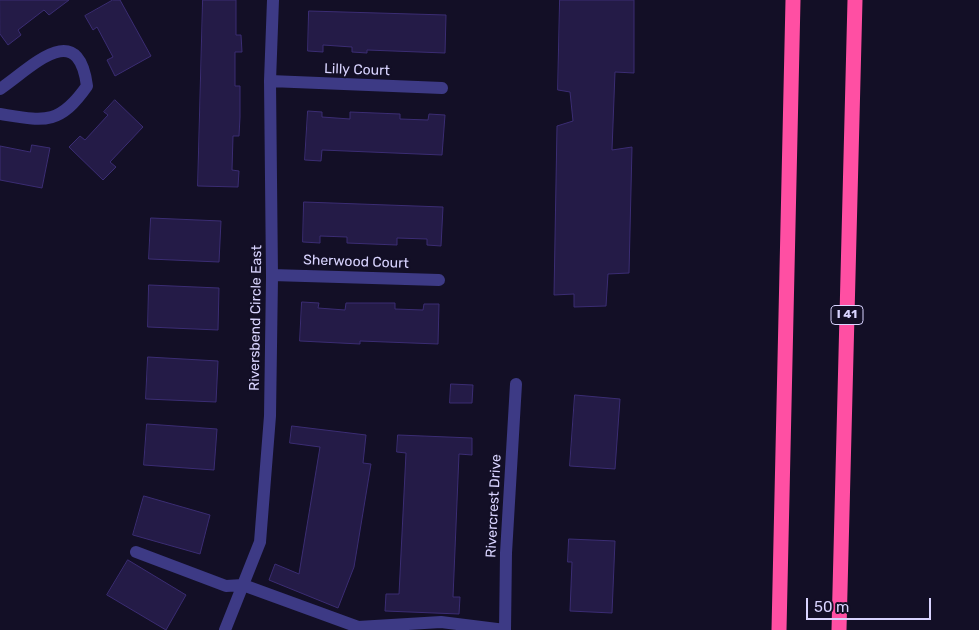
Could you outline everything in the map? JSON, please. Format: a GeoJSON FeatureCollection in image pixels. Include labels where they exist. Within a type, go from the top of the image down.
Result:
{"type":"FeatureCollection","features":[{"type":"Feature","properties":{"kind":"highway"},"geometry":{"type":"LineString","coordinates":[[779,630],[793,0]]}},
{"type":"Feature","properties":{"kind":"highway","name":"I 41"},"geometry":{"type":"LineString","coordinates":[[839,630],[855,0]]}},
{"type":"Feature","properties":{"kind":"street","name":"Riversbend Circle East"},"geometry":{"type":"LineString","coordinates":[[225,630],[260,542],[270,416],[272,275],[270,81],[273,0]]}},
{"type":"Feature","properties":{"kind":"street"},"geometry":{"type":"LineString","coordinates":[[0,89],[52,52],[64,49],[75,55],[84,70],[86,86],[67,111],[50,119],[29,119],[0,114]]}},
{"type":"Feature","properties":{"kind":"street","name":"Lilly Court"},"geometry":{"type":"LineString","coordinates":[[270,81],[442,88]]}},
{"type":"Feature","properties":{"kind":"street","name":"Sherwood Court"},"geometry":{"type":"LineString","coordinates":[[272,275],[439,280]]}},
{"type":"Feature","properties":{"kind":"street","name":"Rivercrest Drive"},"geometry":{"type":"LineString","coordinates":[[505,630],[506,553],[516,384]]}},
{"type":"Feature","properties":{"kind":"street"},"geometry":{"type":"LineString","coordinates":[[136,552],[226,586],[243,585],[358,627],[440,622],[505,630]]}},
{"type":"Feature","properties":{"kind":"building"},"geometry":{"type":"Polygon","coordinates":[[[0,0],[69,0],[49,15],[44,10],[18,30],[21,35],[8,45],[0,34],[0,0]]]}},
{"type":"Feature","properties":{"kind":"building"},"geometry":{"type":"Polygon","coordinates":[[[113,0],[120,0],[151,56],[115,76],[107,60],[113,57],[97,27],[93,30],[85,16],[113,0]]]}},
{"type":"Feature","properties":{"kind":"building"},"geometry":{"type":"Polygon","coordinates":[[[203,0],[236,0],[236,35],[241,35],[242,52],[235,52],[235,86],[240,86],[240,117],[239,136],[233,136],[232,170],[239,171],[238,187],[198,186],[203,0]]]}},
{"type":"Feature","properties":{"kind":"building"},"geometry":{"type":"Polygon","coordinates":[[[560,0],[634,0],[634,73],[615,72],[612,150],[632,147],[629,273],[608,274],[606,306],[574,307],[574,294],[554,295],[557,126],[573,121],[570,92],[558,90],[560,0]]]}},
{"type":"Feature","properties":{"kind":"building"},"geometry":{"type":"Polygon","coordinates":[[[309,11],[446,15],[445,53],[367,50],[367,53],[352,52],[352,47],[323,45],[323,52],[308,51],[309,11]]]}},
{"type":"Feature","properties":{"kind":"building"},"geometry":{"type":"Polygon","coordinates":[[[115,100],[143,127],[110,162],[116,167],[103,180],[69,147],[80,136],[85,140],[108,115],[104,112],[115,100]]]}},
{"type":"Feature","properties":{"kind":"building"},"geometry":{"type":"Polygon","coordinates":[[[308,111],[322,112],[322,117],[350,119],[350,112],[400,114],[400,119],[428,120],[429,114],[445,115],[442,155],[322,150],[321,161],[305,160],[308,111]]]}},
{"type":"Feature","properties":{"kind":"building"},"geometry":{"type":"Polygon","coordinates":[[[32,145],[50,148],[42,188],[0,180],[0,146],[30,152],[32,145]]]}},
{"type":"Feature","properties":{"kind":"building"},"geometry":{"type":"Polygon","coordinates":[[[304,202],[443,207],[441,246],[427,245],[427,239],[397,238],[397,245],[347,243],[347,237],[320,236],[320,243],[303,242],[304,202]]]}},
{"type":"Feature","properties":{"kind":"building"},"geometry":{"type":"Polygon","coordinates":[[[151,218],[221,221],[219,262],[149,259],[151,218]]]}},
{"type":"Feature","properties":{"kind":"building"},"geometry":{"type":"Polygon","coordinates":[[[149,285],[219,288],[218,330],[148,327],[149,285]]]}},
{"type":"Feature","properties":{"kind":"building"},"geometry":{"type":"Polygon","coordinates":[[[302,302],[319,303],[318,308],[345,310],[346,303],[395,303],[395,309],[423,310],[424,304],[439,304],[438,344],[360,341],[360,344],[300,341],[302,302]]]}},
{"type":"Feature","properties":{"kind":"building"},"geometry":{"type":"Polygon","coordinates":[[[148,357],[218,361],[216,402],[146,399],[148,357]]]}},
{"type":"Feature","properties":{"kind":"building"},"geometry":{"type":"Polygon","coordinates":[[[451,384],[473,385],[472,403],[450,403],[451,384]]]}},
{"type":"Feature","properties":{"kind":"building"},"geometry":{"type":"Polygon","coordinates":[[[575,395],[620,399],[615,469],[570,466],[575,395]]]}},
{"type":"Feature","properties":{"kind":"building"},"geometry":{"type":"Polygon","coordinates":[[[147,424],[217,429],[214,470],[144,465],[147,424]]]}},
{"type":"Feature","properties":{"kind":"building"},"geometry":{"type":"Polygon","coordinates":[[[292,426],[366,435],[363,463],[371,464],[354,567],[338,608],[269,580],[275,564],[299,574],[320,447],[290,443],[292,426]]]}},
{"type":"Feature","properties":{"kind":"building"},"geometry":{"type":"Polygon","coordinates":[[[398,435],[472,438],[472,455],[459,454],[453,597],[460,597],[459,614],[385,611],[386,594],[399,594],[406,453],[397,452],[398,435]]]}},
{"type":"Feature","properties":{"kind":"building"},"geometry":{"type":"Polygon","coordinates":[[[144,496],[210,515],[200,554],[133,535],[144,496]]]}},
{"type":"Feature","properties":{"kind":"building"},"geometry":{"type":"Polygon","coordinates":[[[569,539],[615,541],[612,613],[570,611],[572,562],[568,562],[569,539]]]}},
{"type":"Feature","properties":{"kind":"building"},"geometry":{"type":"Polygon","coordinates":[[[128,560],[186,595],[166,630],[107,595],[128,560]]]}}]}
